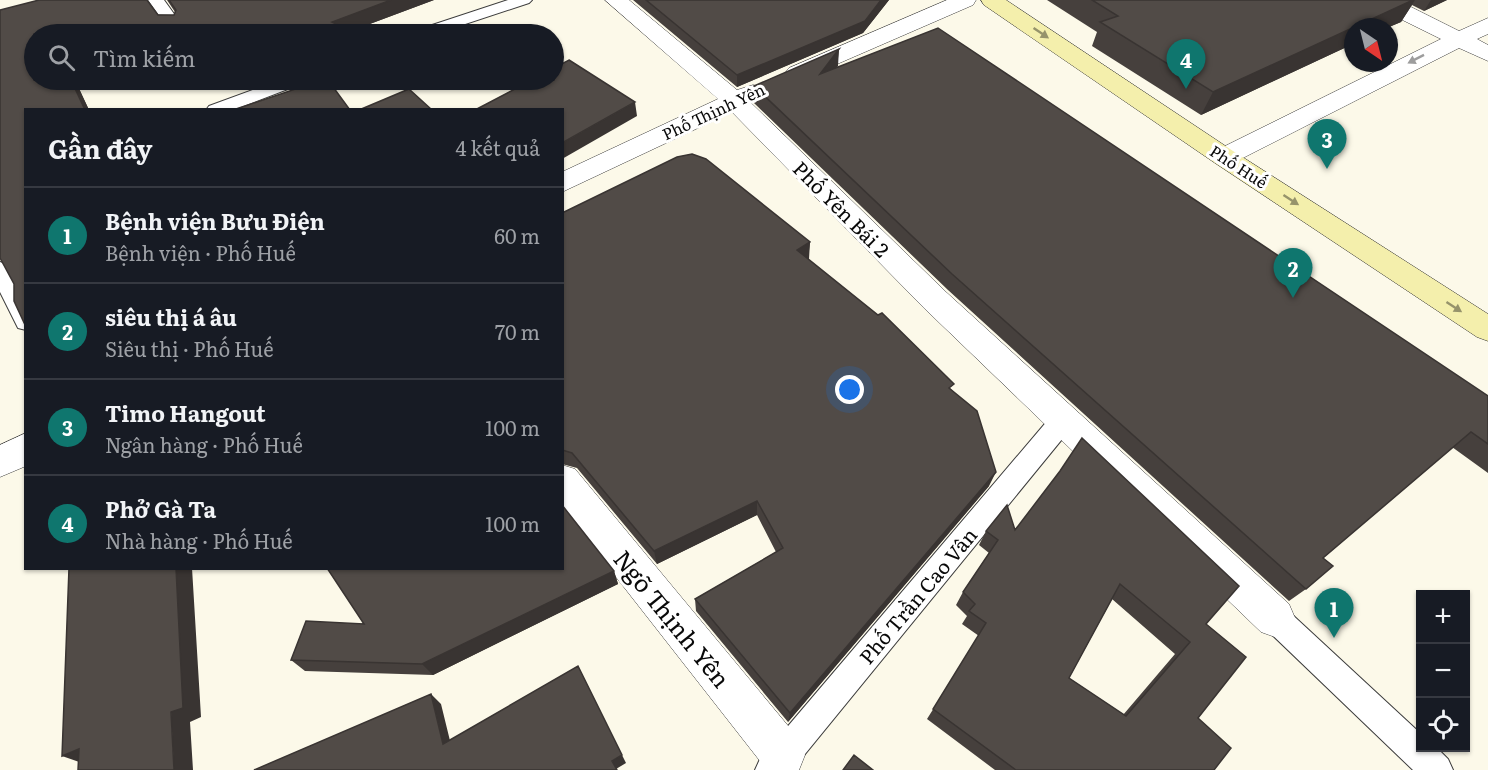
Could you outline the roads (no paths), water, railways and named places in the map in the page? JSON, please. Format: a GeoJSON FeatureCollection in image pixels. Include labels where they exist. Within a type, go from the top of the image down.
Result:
{"type":"FeatureCollection","features":[{"type":"Feature","properties":{"kind":"main road","name":"Phố Huế"},"geometry":{"type":"LineString","coordinates":[[992,0],[1488,329]]}},
{"type":"Feature","properties":{"kind":"street","name":"Phố Yên Bái 2"},"geometry":{"type":"LineString","coordinates":[[616,0],[734,100],[935,300],[1275,618]]}},
{"type":"Feature","properties":{"kind":"street","name":"Phố Thịnh Yên"},"geometry":{"type":"LineString","coordinates":[[564,182],[734,100],[966,0]]}},
{"type":"Feature","properties":{"kind":"street"},"geometry":{"type":"LineString","coordinates":[[1380,0],[1488,54]]}},
{"type":"Feature","properties":{"kind":"street"},"geometry":{"type":"LineString","coordinates":[[1224,156],[1488,25]]}},
{"type":"Feature","properties":{"kind":"street"},"geometry":{"type":"LineString","coordinates":[[0,462],[24,449]]}},
{"type":"Feature","properties":{"kind":"street","name":"Ngõ Thịnh Yên"},"geometry":{"type":"LineString","coordinates":[[564,483],[777,762]]}},
{"type":"Feature","properties":{"kind":"lane"},"geometry":{"type":"LineString","coordinates":[[156,0],[173,24]]}},
{"type":"Feature","properties":{"kind":"lane"},"geometry":{"type":"LineString","coordinates":[[451,24],[524,0]]}},
{"type":"Feature","properties":{"kind":"lane"},"geometry":{"type":"LineString","coordinates":[[220,108],[268,90]]}},
{"type":"Feature","properties":{"kind":"lane"},"geometry":{"type":"LineString","coordinates":[[0,270],[24,318]]}},
{"type":"Feature","properties":{"kind":"lane","name":"Phố Trần Cao Vân"},"geometry":{"type":"LineString","coordinates":[[777,762],[1063,420]]}},
{"type":"Feature","properties":{"kind":"lane"},"geometry":{"type":"LineString","coordinates":[[1275,618],[1437,770]]}},
{"type":"Feature","properties":{"kind":"place","name":"Phở Gà Ta"},"geometry":{"type":"Point","coordinates":[1186,89]}},
{"type":"Feature","properties":{"kind":"place","name":"Timo Hangout"},"geometry":{"type":"Point","coordinates":[1327,169]}},
{"type":"Feature","properties":{"kind":"place","name":"siêu thị á âu"},"geometry":{"type":"Point","coordinates":[1293,298]}},
{"type":"Feature","properties":{"kind":"place","name":"Bệnh viện Bưu Điện"},"geometry":{"type":"Point","coordinates":[1334,638]}}]}
